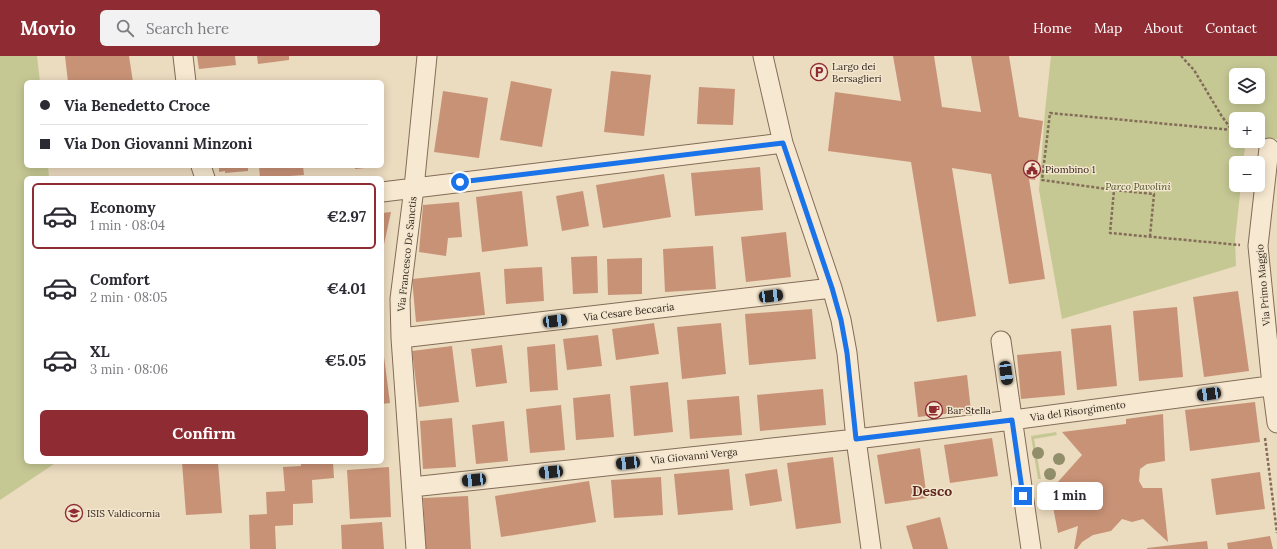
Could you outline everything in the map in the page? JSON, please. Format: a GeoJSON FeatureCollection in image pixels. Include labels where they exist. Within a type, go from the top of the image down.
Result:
{"type":"FeatureCollection","features":[{"type":"Feature","properties":{"kind":"street"},"geometry":{"type":"LineString","coordinates":[[183,56],[186,80]]}},
{"type":"Feature","properties":{"kind":"street","name":"Via Francesco De Sanctis"},"geometry":{"type":"LineString","coordinates":[[416,549],[401,338],[400,299],[414,188],[427,56]]}},
{"type":"Feature","properties":{"kind":"street"},"geometry":{"type":"LineString","coordinates":[[764,56],[783,143],[832,288],[841,320],[847,353],[856,439],[871,549]]}},
{"type":"Feature","properties":{"kind":"street"},"geometry":{"type":"LineString","coordinates":[[384,192],[783,143]]}},
{"type":"Feature","properties":{"kind":"street","name":"Via Primo Maggio"},"geometry":{"type":"LineString","coordinates":[[1269,148],[1258,246],[1274,385],[1271,427]]}},
{"type":"Feature","properties":{"kind":"street","name":"Via Cesare Beccaria"},"geometry":{"type":"LineString","coordinates":[[401,338],[832,288]]}},
{"type":"Feature","properties":{"kind":"street"},"geometry":{"type":"LineString","coordinates":[[1002,341],[1031,549]]}},
{"type":"Feature","properties":{"kind":"street","name":"Via del Risorgimento"},"geometry":{"type":"LineString","coordinates":[[856,439],[1274,385]]}},
{"type":"Feature","properties":{"kind":"street","name":"Via Giovanni Verga"},"geometry":{"type":"LineString","coordinates":[[412,487],[856,439]]}},
{"type":"Feature","properties":{"kind":"path"},"geometry":{"type":"LineString","coordinates":[[1181,56],[1194,70],[1229,126]]}},
{"type":"Feature","properties":{"kind":"path"},"geometry":{"type":"LineString","coordinates":[[1150,236],[1154,194],[1042,180],[1050,113],[1229,130]]}},
{"type":"Feature","properties":{"kind":"path"},"geometry":{"type":"LineString","coordinates":[[1114,190],[1110,233],[1258,246]]}},
{"type":"Feature","properties":{"kind":"path"},"geometry":{"type":"LineString","coordinates":[[1271,427],[1277,533]]}},
{"type":"Feature","properties":{"kind":"green space"},"geometry":{"type":"Polygon","coordinates":[[[0,56],[37,56],[40,80],[24,80],[24,168],[48,168],[49,176],[24,176],[24,464],[54,464],[0,500],[0,56]]]}},
{"type":"Feature","properties":{"kind":"green space","name":"Parco Pavolini"},"geometry":{"type":"Polygon","coordinates":[[[1051,56],[1277,56],[1277,139],[1265,138],[1265,112],[1229,112],[1229,148],[1245,148],[1244,156],[1229,156],[1229,192],[1240,192],[1235,240],[1236,266],[1062,319],[1039,190],[1051,56]]]}},
{"type":"Feature","properties":{"kind":"green space"},"geometry":{"type":"Polygon","coordinates":[[[1056,432],[1057,435],[1034,439],[1041,479],[1038,479],[1031,436],[1056,432]]]}},
{"type":"Feature","properties":{"kind":"building"},"geometry":{"type":"Polygon","coordinates":[[[65,56],[129,56],[133,80],[68,80],[65,56]]]}},
{"type":"Feature","properties":{"kind":"building"},"geometry":{"type":"Polygon","coordinates":[[[197,56],[235,56],[236,65],[199,69],[197,56]]]}},
{"type":"Feature","properties":{"kind":"building"},"geometry":{"type":"Polygon","coordinates":[[[257,56],[289,56],[289,60],[258,64],[257,56]]]}},
{"type":"Feature","properties":{"kind":"building"},"geometry":{"type":"Polygon","coordinates":[[[893,56],[934,56],[942,107],[981,112],[971,56],[1009,56],[1019,117],[1043,121],[1035,180],[1029,179],[1045,279],[1009,284],[991,174],[952,168],[976,316],[937,322],[911,162],[828,151],[835,92],[901,101],[893,56]]]}},
{"type":"Feature","properties":{"kind":"building"},"geometry":{"type":"Polygon","coordinates":[[[611,71],[651,75],[644,136],[604,132],[611,71]]]}},
{"type":"Feature","properties":{"kind":"building"},"geometry":{"type":"Polygon","coordinates":[[[511,81],[552,89],[542,147],[500,140],[511,81]]]}},
{"type":"Feature","properties":{"kind":"building"},"geometry":{"type":"Polygon","coordinates":[[[699,87],[735,89],[733,125],[697,124],[699,87]]]}},
{"type":"Feature","properties":{"kind":"building"},"geometry":{"type":"Polygon","coordinates":[[[443,91],[488,98],[479,158],[434,152],[443,91]]]}},
{"type":"Feature","properties":{"kind":"building"},"geometry":{"type":"Polygon","coordinates":[[[760,167],[763,210],[695,216],[691,173],[760,167]]]}},
{"type":"Feature","properties":{"kind":"building"},"geometry":{"type":"Polygon","coordinates":[[[219,168],[248,168],[248,171],[225,173],[225,171],[219,172],[219,168]]]}},
{"type":"Feature","properties":{"kind":"building"},"geometry":{"type":"Polygon","coordinates":[[[259,168],[303,168],[304,175],[289,176],[260,176],[259,168]]]}},
{"type":"Feature","properties":{"kind":"building"},"geometry":{"type":"Polygon","coordinates":[[[664,174],[671,217],[603,228],[596,185],[664,174]]]}},
{"type":"Feature","properties":{"kind":"building"},"geometry":{"type":"Polygon","coordinates":[[[522,191],[528,246],[482,252],[476,197],[522,191]]]}},
{"type":"Feature","properties":{"kind":"building"},"geometry":{"type":"Polygon","coordinates":[[[583,191],[589,226],[562,231],[556,196],[583,191]]]}},
{"type":"Feature","properties":{"kind":"building"},"geometry":{"type":"Polygon","coordinates":[[[459,202],[462,237],[448,238],[446,256],[419,252],[423,205],[459,202]]]}},
{"type":"Feature","properties":{"kind":"building"},"geometry":{"type":"Polygon","coordinates":[[[391,212],[384,244],[384,213],[391,212]]]}},
{"type":"Feature","properties":{"kind":"building"},"geometry":{"type":"Polygon","coordinates":[[[786,232],[791,277],[746,282],[741,237],[786,232]]]}},
{"type":"Feature","properties":{"kind":"building"},"geometry":{"type":"Polygon","coordinates":[[[713,246],[716,289],[665,292],[663,249],[713,246]]]}},
{"type":"Feature","properties":{"kind":"building"},"geometry":{"type":"Polygon","coordinates":[[[597,256],[598,293],[573,294],[571,257],[597,256]]]}},
{"type":"Feature","properties":{"kind":"building"},"geometry":{"type":"Polygon","coordinates":[[[642,258],[642,294],[608,295],[607,259],[642,258]]]}},
{"type":"Feature","properties":{"kind":"building"},"geometry":{"type":"Polygon","coordinates":[[[542,267],[544,301],[506,304],[504,269],[542,267]]]}},
{"type":"Feature","properties":{"kind":"building"},"geometry":{"type":"Polygon","coordinates":[[[480,272],[485,315],[416,322],[412,279],[480,272]]]}},
{"type":"Feature","properties":{"kind":"building"},"geometry":{"type":"Polygon","coordinates":[[[1238,291],[1249,371],[1204,377],[1193,297],[1238,291]]]}},
{"type":"Feature","properties":{"kind":"building"},"geometry":{"type":"Polygon","coordinates":[[[1177,307],[1183,377],[1139,381],[1133,311],[1177,307]]]}},
{"type":"Feature","properties":{"kind":"building"},"geometry":{"type":"Polygon","coordinates":[[[812,309],[816,359],[749,365],[745,314],[812,309]]]}},
{"type":"Feature","properties":{"kind":"building"},"geometry":{"type":"Polygon","coordinates":[[[654,323],[659,354],[616,360],[612,329],[654,323]]]}},
{"type":"Feature","properties":{"kind":"building"},"geometry":{"type":"Polygon","coordinates":[[[721,323],[726,374],[682,379],[677,327],[721,323]]]}},
{"type":"Feature","properties":{"kind":"building"},"geometry":{"type":"Polygon","coordinates":[[[1111,325],[1117,386],[1077,390],[1071,329],[1111,325]]]}},
{"type":"Feature","properties":{"kind":"building"},"geometry":{"type":"Polygon","coordinates":[[[598,335],[602,366],[567,370],[563,339],[598,335]]]}},
{"type":"Feature","properties":{"kind":"building"},"geometry":{"type":"Polygon","coordinates":[[[555,344],[558,390],[530,392],[527,347],[555,344]]]}},
{"type":"Feature","properties":{"kind":"building"},"geometry":{"type":"Polygon","coordinates":[[[502,345],[507,383],[476,387],[471,349],[502,345]]]}},
{"type":"Feature","properties":{"kind":"building"},"geometry":{"type":"Polygon","coordinates":[[[452,346],[459,402],[419,407],[412,351],[452,346]]]}},
{"type":"Feature","properties":{"kind":"building"},"geometry":{"type":"Polygon","coordinates":[[[1061,351],[1065,395],[1021,399],[1017,355],[1061,351]]]}},
{"type":"Feature","properties":{"kind":"building"},"geometry":{"type":"Polygon","coordinates":[[[384,357],[390,403],[384,404],[384,357]]]}},
{"type":"Feature","properties":{"kind":"building"},"geometry":{"type":"Polygon","coordinates":[[[967,375],[971,411],[918,417],[914,382],[967,375]]]}},
{"type":"Feature","properties":{"kind":"building"},"geometry":{"type":"Polygon","coordinates":[[[668,382],[673,432],[634,436],[630,386],[668,382]]]}},
{"type":"Feature","properties":{"kind":"building"},"geometry":{"type":"Polygon","coordinates":[[[823,389],[826,425],[760,431],[757,395],[823,389]]]}},
{"type":"Feature","properties":{"kind":"building"},"geometry":{"type":"Polygon","coordinates":[[[610,394],[614,437],[576,440],[573,398],[610,394]]]}},
{"type":"Feature","properties":{"kind":"building"},"geometry":{"type":"Polygon","coordinates":[[[739,396],[742,435],[690,439],[687,400],[739,396]]]}},
{"type":"Feature","properties":{"kind":"building"},"geometry":{"type":"Polygon","coordinates":[[[1255,402],[1260,442],[1190,451],[1185,410],[1255,402]]]}},
{"type":"Feature","properties":{"kind":"building"},"geometry":{"type":"Polygon","coordinates":[[[561,405],[565,450],[530,453],[526,409],[561,405]]]}},
{"type":"Feature","properties":{"kind":"building"},"geometry":{"type":"Polygon","coordinates":[[[1163,414],[1165,461],[1147,464],[1140,469],[1139,481],[1143,488],[1162,488],[1168,542],[1143,519],[1132,522],[1122,519],[1111,531],[1093,535],[1082,542],[1077,549],[1074,549],[1078,526],[1058,533],[1049,486],[1057,483],[1082,455],[1062,432],[1126,424],[1126,419],[1163,414]]]}},
{"type":"Feature","properties":{"kind":"building"},"geometry":{"type":"Polygon","coordinates":[[[452,418],[456,467],[423,469],[420,421],[452,418]]]}},
{"type":"Feature","properties":{"kind":"building"},"geometry":{"type":"Polygon","coordinates":[[[504,421],[508,461],[476,464],[472,425],[504,421]]]}},
{"type":"Feature","properties":{"kind":"building"},"geometry":{"type":"Polygon","coordinates":[[[992,438],[998,476],[950,483],[944,445],[992,438]]]}},
{"type":"Feature","properties":{"kind":"building"},"geometry":{"type":"Polygon","coordinates":[[[920,448],[927,498],[885,504],[877,455],[920,448]]]}},
{"type":"Feature","properties":{"kind":"building"},"geometry":{"type":"Polygon","coordinates":[[[833,457],[841,523],[796,529],[787,463],[833,457]]]}},
{"type":"Feature","properties":{"kind":"building"},"geometry":{"type":"Polygon","coordinates":[[[182,464],[218,464],[222,513],[186,515],[182,464]]]}},
{"type":"Feature","properties":{"kind":"building"},"geometry":{"type":"Polygon","coordinates":[[[301,464],[333,464],[334,478],[312,480],[313,503],[293,504],[293,525],[275,526],[276,549],[250,549],[249,515],[267,514],[266,492],[285,491],[283,467],[301,466],[301,464]]]}},
{"type":"Feature","properties":{"kind":"building"},"geometry":{"type":"Polygon","coordinates":[[[389,467],[391,517],[350,519],[347,470],[389,467]]]}},
{"type":"Feature","properties":{"kind":"building"},"geometry":{"type":"Polygon","coordinates":[[[729,469],[733,510],[678,515],[674,474],[729,469]]]}},
{"type":"Feature","properties":{"kind":"building"},"geometry":{"type":"Polygon","coordinates":[[[777,469],[782,501],[750,506],[745,474],[777,469]]]}},
{"type":"Feature","properties":{"kind":"building"},"geometry":{"type":"Polygon","coordinates":[[[1260,472],[1265,509],[1216,515],[1211,479],[1260,472]]]}},
{"type":"Feature","properties":{"kind":"building"},"geometry":{"type":"Polygon","coordinates":[[[661,477],[663,515],[614,518],[611,480],[661,477]]]}},
{"type":"Feature","properties":{"kind":"building"},"geometry":{"type":"Polygon","coordinates":[[[589,481],[596,522],[501,537],[495,496],[589,481]]]}},
{"type":"Feature","properties":{"kind":"building"},"geometry":{"type":"Polygon","coordinates":[[[468,496],[471,549],[426,549],[423,498],[468,496]]]}},
{"type":"Feature","properties":{"kind":"building"},"geometry":{"type":"Polygon","coordinates":[[[940,517],[948,549],[913,549],[906,526],[940,517]]]}},
{"type":"Feature","properties":{"kind":"building"},"geometry":{"type":"Polygon","coordinates":[[[382,522],[384,549],[342,549],[341,525],[382,522]]]}},
{"type":"Feature","properties":{"kind":"building"},"geometry":{"type":"Polygon","coordinates":[[[1270,536],[1273,549],[1228,549],[1227,543],[1270,536]]]}},
{"type":"Feature","properties":{"kind":"building"},"geometry":{"type":"Polygon","coordinates":[[[1207,541],[1208,549],[1147,549],[1147,548],[1207,541]]]}},
{"type":"Feature","properties":{"kind":"place","name":"Largo dei Bersaglieri"},"geometry":{"type":"Point","coordinates":[819,72]}},
{"type":"Feature","properties":{"kind":"place","name":"Piombino 1"},"geometry":{"type":"Point","coordinates":[1032,169]}},
{"type":"Feature","properties":{"kind":"place","name":"Bar Stella"},"geometry":{"type":"Point","coordinates":[934,410]}},
{"type":"Feature","properties":{"kind":"place","name":"ISIS Valdicornia"},"geometry":{"type":"Point","coordinates":[74,513]}},
{"type":"Feature","properties":{"kind":"district","name":"Desco"},"geometry":{"type":"Point","coordinates":[932,491]}},
{"type":"Feature","properties":{"kind":"route"},"geometry":{"type":"LineString","coordinates":[[460,182],[783,143],[832,288],[841,320],[847,353],[856,439],[1012,420],[1023,496]]}}]}
